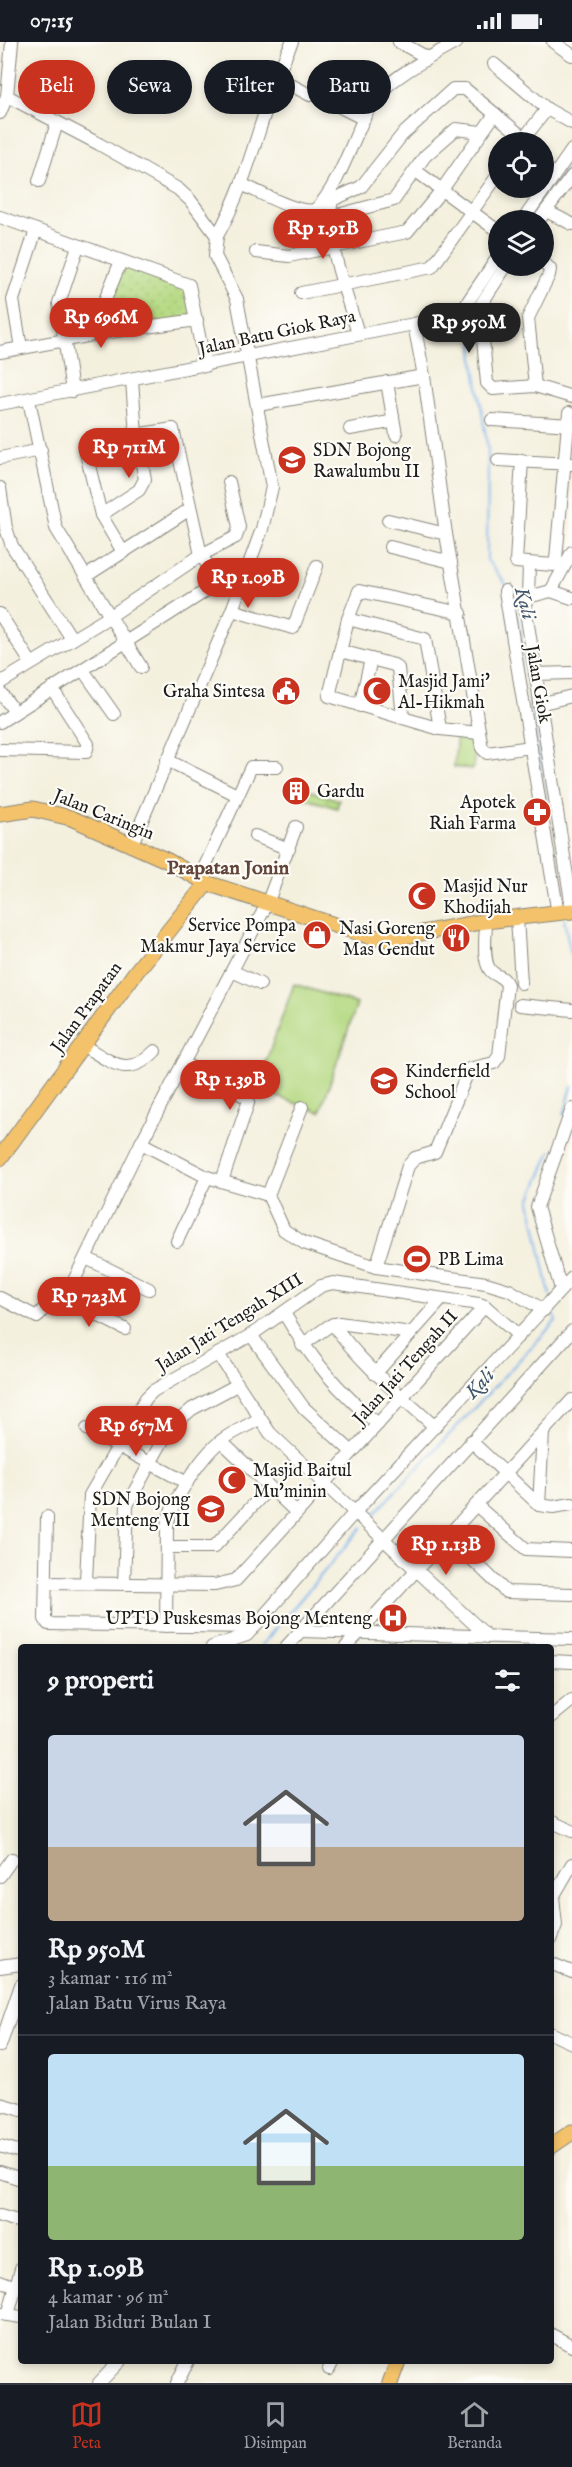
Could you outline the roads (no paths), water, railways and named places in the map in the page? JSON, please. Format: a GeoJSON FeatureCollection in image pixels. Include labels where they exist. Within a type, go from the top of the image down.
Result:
{"type":"FeatureCollection","features":[{"type":"Feature","properties":{"kind":"main road","name":"Jalan Caringin"},"geometry":{"type":"LineString","coordinates":[[0,814],[23,809],[45,810],[71,818],[166,860],[203,881],[341,928],[389,939],[486,921],[567,912]]}},
{"type":"Feature","properties":{"kind":"main road","name":"Jalan Prapatan"},"geometry":{"type":"LineString","coordinates":[[1,1155],[203,881]]}},
{"type":"Feature","properties":{"kind":"main road"},"geometry":{"type":"LineString","coordinates":[[554,2144],[572,2132]]}},
{"type":"Feature","properties":{"kind":"main road"},"geometry":{"type":"LineString","coordinates":[[390,2383],[397,2364]]}},
{"type":"Feature","properties":{"kind":"street"},"geometry":{"type":"LineString","coordinates":[[284,60],[292,42]]}},
{"type":"Feature","properties":{"kind":"street"},"geometry":{"type":"LineString","coordinates":[[399,42],[428,58]]}},
{"type":"Feature","properties":{"kind":"street"},"geometry":{"type":"LineString","coordinates":[[391,86],[428,58],[457,42]]}},
{"type":"Feature","properties":{"kind":"street"},"geometry":{"type":"LineString","coordinates":[[553,42],[572,55]]}},
{"type":"Feature","properties":{"kind":"street"},"geometry":{"type":"LineString","coordinates":[[0,112],[7,96],[8,48]]}},
{"type":"Feature","properties":{"kind":"street"},"geometry":{"type":"LineString","coordinates":[[494,64],[547,109],[572,123]]}},
{"type":"Feature","properties":{"kind":"street"},"geometry":{"type":"LineString","coordinates":[[358,333],[334,246],[330,217],[332,200],[361,187],[402,135],[453,89],[465,89],[514,132]]}},
{"type":"Feature","properties":{"kind":"street"},"geometry":{"type":"LineString","coordinates":[[7,96],[178,189],[190,200],[217,236]]}},
{"type":"Feature","properties":{"kind":"street"},"geometry":{"type":"LineString","coordinates":[[528,132],[547,109]]}},
{"type":"Feature","properties":{"kind":"street"},"geometry":{"type":"LineString","coordinates":[[131,846],[232,610],[262,529],[272,487],[237,299],[215,256],[217,236],[243,185],[265,114]]}},
{"type":"Feature","properties":{"kind":"street"},"geometry":{"type":"LineString","coordinates":[[354,114],[364,119]]}},
{"type":"Feature","properties":{"kind":"street"},"geometry":{"type":"LineString","coordinates":[[243,185],[284,203],[309,211],[315,210],[327,194],[366,114]]}},
{"type":"Feature","properties":{"kind":"street"},"geometry":{"type":"LineString","coordinates":[[256,252],[288,256],[407,232],[441,191],[495,114]]}},
{"type":"Feature","properties":{"kind":"street"},"geometry":{"type":"LineString","coordinates":[[39,181],[57,123]]}},
{"type":"Feature","properties":{"kind":"street"},"geometry":{"type":"LineString","coordinates":[[330,217],[394,200],[426,156],[456,129],[481,132]]}},
{"type":"Feature","properties":{"kind":"street"},"geometry":{"type":"LineString","coordinates":[[530,210],[572,150]]}},
{"type":"Feature","properties":{"kind":"street"},"geometry":{"type":"LineString","coordinates":[[416,171],[488,224]]}},
{"type":"Feature","properties":{"kind":"street"},"geometry":{"type":"LineString","coordinates":[[547,210],[572,176]]}},
{"type":"Feature","properties":{"kind":"street"},"geometry":{"type":"LineString","coordinates":[[301,293],[432,267],[488,189]]}},
{"type":"Feature","properties":{"kind":"street"},"geometry":{"type":"LineString","coordinates":[[0,217],[189,285],[206,366]]}},
{"type":"Feature","properties":{"kind":"street"},"geometry":{"type":"LineString","coordinates":[[554,219],[572,224]]}},
{"type":"Feature","properties":{"kind":"street"},"geometry":{"type":"LineString","coordinates":[[21,348],[13,300],[36,230]]}},
{"type":"Feature","properties":{"kind":"street"},"geometry":{"type":"LineString","coordinates":[[72,391],[59,303],[78,246]]}},
{"type":"Feature","properties":{"kind":"street"},"geometry":{"type":"LineString","coordinates":[[109,332],[105,300],[121,261]]}},
{"type":"Feature","properties":{"kind":"street","name":"Jalan Batu Giok Raya"},"geometry":{"type":"LineString","coordinates":[[0,404],[206,366],[249,355],[414,324],[458,312],[488,271]]}},
{"type":"Feature","properties":{"kind":"street"},"geometry":{"type":"LineString","coordinates":[[500,276],[480,306],[488,383],[493,389],[535,386],[572,397]]}},
{"type":"Feature","properties":{"kind":"street"},"geometry":{"type":"LineString","coordinates":[[535,386],[528,318],[549,276]]}},
{"type":"Feature","properties":{"kind":"street"},"geometry":{"type":"LineString","coordinates":[[0,352],[109,332],[197,320]]}},
{"type":"Feature","properties":{"kind":"street"},"geometry":{"type":"LineString","coordinates":[[414,324],[482,748],[487,753],[531,747]]}},
{"type":"Feature","properties":{"kind":"street"},"geometry":{"type":"LineString","coordinates":[[258,405],[424,376]]}},
{"type":"Feature","properties":{"kind":"street"},"geometry":{"type":"LineString","coordinates":[[101,515],[143,486],[145,479],[136,435],[132,380]]}},
{"type":"Feature","properties":{"kind":"street"},"geometry":{"type":"LineString","coordinates":[[387,382],[396,435]]}},
{"type":"Feature","properties":{"kind":"street"},"geometry":{"type":"LineString","coordinates":[[29,400],[56,528],[141,667]]}},
{"type":"Feature","properties":{"kind":"street"},"geometry":{"type":"LineString","coordinates":[[350,429],[390,422],[393,417]]}},
{"type":"Feature","properties":{"kind":"street"},"geometry":{"type":"LineString","coordinates":[[492,420],[570,421],[568,464],[556,559],[553,565],[519,563],[516,558],[522,460]]}},
{"type":"Feature","properties":{"kind":"street"},"geometry":{"type":"LineString","coordinates":[[0,722],[216,585],[215,576],[201,555],[175,431],[170,429],[91,442],[85,449],[94,497],[101,515],[123,552]]}},
{"type":"Feature","properties":{"kind":"street"},"geometry":{"type":"LineString","coordinates":[[0,458],[41,450]]}},
{"type":"Feature","properties":{"kind":"street"},"geometry":{"type":"LineString","coordinates":[[498,460],[568,464]]}},
{"type":"Feature","properties":{"kind":"street"},"geometry":{"type":"LineString","coordinates":[[0,682],[109,616],[201,555],[236,537],[238,533],[230,482]]}},
{"type":"Feature","properties":{"kind":"street"},"geometry":{"type":"LineString","coordinates":[[0,488],[6,528],[12,546],[72,639]]}},
{"type":"Feature","properties":{"kind":"street"},"geometry":{"type":"LineString","coordinates":[[86,576],[190,509]]}},
{"type":"Feature","properties":{"kind":"street"},"geometry":{"type":"LineString","coordinates":[[388,520],[446,534]]}},
{"type":"Feature","properties":{"kind":"street"},"geometry":{"type":"LineString","coordinates":[[390,547],[451,562]]}},
{"type":"Feature","properties":{"kind":"street"},"geometry":{"type":"LineString","coordinates":[[551,591],[567,573],[572,552]]}},
{"type":"Feature","properties":{"kind":"street"},"geometry":{"type":"LineString","coordinates":[[529,564],[528,597],[525,604],[539,704],[570,880],[567,912]]}},
{"type":"Feature","properties":{"kind":"street"},"geometry":{"type":"LineString","coordinates":[[232,610],[293,628],[317,566]]}},
{"type":"Feature","properties":{"kind":"street"},"geometry":{"type":"LineString","coordinates":[[461,612],[365,590],[358,591],[348,619],[329,696],[440,729],[479,733]]}},
{"type":"Feature","properties":{"kind":"street","name":"Jalan Giok"},"geometry":{"type":"LineString","coordinates":[[505,591],[531,747],[567,912]]}},
{"type":"Feature","properties":{"kind":"street"},"geometry":{"type":"LineString","coordinates":[[528,597],[551,591],[572,598]]}},
{"type":"Feature","properties":{"kind":"street"},"geometry":{"type":"LineString","coordinates":[[0,614],[31,663]]}},
{"type":"Feature","properties":{"kind":"street"},"geometry":{"type":"LineString","coordinates":[[348,619],[425,639],[440,729]]}},
{"type":"Feature","properties":{"kind":"street"},"geometry":{"type":"LineString","coordinates":[[340,651],[398,668],[403,717]]}},
{"type":"Feature","properties":{"kind":"street"},"geometry":{"type":"LineString","coordinates":[[360,706],[371,659]]}},
{"type":"Feature","properties":{"kind":"street"},"geometry":{"type":"LineString","coordinates":[[83,670],[114,714]]}},
{"type":"Feature","properties":{"kind":"street"},"geometry":{"type":"LineString","coordinates":[[535,674],[572,674]]}},
{"type":"Feature","properties":{"kind":"street"},"geometry":{"type":"LineString","coordinates":[[0,750],[86,752],[88,744],[53,690]]}},
{"type":"Feature","properties":{"kind":"street"},"geometry":{"type":"LineString","coordinates":[[0,692],[15,712]]}},
{"type":"Feature","properties":{"kind":"street"},"geometry":{"type":"LineString","coordinates":[[539,704],[572,696]]}},
{"type":"Feature","properties":{"kind":"street"},"geometry":{"type":"LineString","coordinates":[[167,760],[237,795]]}},
{"type":"Feature","properties":{"kind":"street"},"geometry":{"type":"LineString","coordinates":[[203,881],[250,767],[277,767]]}},
{"type":"Feature","properties":{"kind":"street"},"geometry":{"type":"LineString","coordinates":[[66,1299],[141,1143],[267,904],[296,827]]}},
{"type":"Feature","properties":{"kind":"street"},"geometry":{"type":"LineString","coordinates":[[255,836],[289,849]]}},
{"type":"Feature","properties":{"kind":"street"},"geometry":{"type":"LineString","coordinates":[[517,918],[521,983]]}},
{"type":"Feature","properties":{"kind":"street"},"geometry":{"type":"LineString","coordinates":[[376,1267],[410,1161],[435,1152],[469,1069],[494,1063],[499,1056],[507,985],[503,978],[492,972],[488,966],[486,921]]}},
{"type":"Feature","properties":{"kind":"street"},"geometry":{"type":"LineString","coordinates":[[232,970],[260,984]]}},
{"type":"Feature","properties":{"kind":"street"},"geometry":{"type":"LineString","coordinates":[[520,1005],[572,1010]]}},
{"type":"Feature","properties":{"kind":"street"},"geometry":{"type":"LineString","coordinates":[[82,1045],[124,1068],[140,1065],[155,1052]]}},
{"type":"Feature","properties":{"kind":"street"},"geometry":{"type":"LineString","coordinates":[[183,1063],[248,1098],[222,1181]]}},
{"type":"Feature","properties":{"kind":"street"},"geometry":{"type":"LineString","coordinates":[[302,1107],[268,1196],[280,1223],[294,1238],[376,1267],[486,1283],[552,1300]]}},
{"type":"Feature","properties":{"kind":"street"},"geometry":{"type":"LineString","coordinates":[[552,1300],[537,1207],[572,1109]]}},
{"type":"Feature","properties":{"kind":"street"},"geometry":{"type":"LineString","coordinates":[[141,1143],[207,1178],[268,1196]]}},
{"type":"Feature","properties":{"kind":"street"},"geometry":{"type":"LineString","coordinates":[[177,1241],[207,1178]]}},
{"type":"Feature","properties":{"kind":"street"},"geometry":{"type":"LineString","coordinates":[[86,1258],[149,1289]]}},
{"type":"Feature","properties":{"kind":"street"},"geometry":{"type":"LineString","coordinates":[[223,1644],[238,1640],[253,1627],[572,1278]]}},
{"type":"Feature","properties":{"kind":"street","name":"Jalan Jati Tengah XIII"},"geometry":{"type":"LineString","coordinates":[[86,1581],[89,1500],[140,1407],[153,1391],[250,1335],[326,1283],[485,1306]]}},
{"type":"Feature","properties":{"kind":"street"},"geometry":{"type":"LineString","coordinates":[[0,1298],[37,1317],[55,1294],[125,1329]]}},
{"type":"Feature","properties":{"kind":"street"},"geometry":{"type":"LineString","coordinates":[[375,1374],[441,1300]]}},
{"type":"Feature","properties":{"kind":"street"},"geometry":{"type":"LineString","coordinates":[[485,1306],[519,1336]]}},
{"type":"Feature","properties":{"kind":"street","name":"Jalan Jati Tengah II"},"geometry":{"type":"LineString","coordinates":[[46,1582],[215,1585],[231,1582],[403,1398],[485,1306]]}},
{"type":"Feature","properties":{"kind":"street"},"geometry":{"type":"LineString","coordinates":[[284,1313],[302,1345],[340,1392],[378,1424]]}},
{"type":"Feature","properties":{"kind":"street"},"geometry":{"type":"LineString","coordinates":[[302,1345],[333,1324],[411,1333]]}},
{"type":"Feature","properties":{"kind":"street"},"geometry":{"type":"LineString","coordinates":[[333,1324],[351,1350],[435,1427]]}},
{"type":"Feature","properties":{"kind":"street"},"geometry":{"type":"LineString","coordinates":[[289,1644],[381,1535],[572,1331]]}},
{"type":"Feature","properties":{"kind":"street"},"geometry":{"type":"LineString","coordinates":[[250,1335],[304,1408],[352,1452]]}},
{"type":"Feature","properties":{"kind":"street"},"geometry":{"type":"LineString","coordinates":[[218,1354],[259,1419],[276,1439],[418,1569],[488,1637]]}},
{"type":"Feature","properties":{"kind":"street"},"geometry":{"type":"LineString","coordinates":[[124,1582],[127,1505],[149,1463],[174,1422],[237,1385]]}},
{"type":"Feature","properties":{"kind":"street"},"geometry":{"type":"LineString","coordinates":[[349,1644],[572,1400]]}},
{"type":"Feature","properties":{"kind":"street"},"geometry":{"type":"LineString","coordinates":[[166,1626],[168,1522],[187,1484],[206,1455],[221,1441],[259,1419]]}},
{"type":"Feature","properties":{"kind":"street"},"geometry":{"type":"LineString","coordinates":[[87,1429],[187,1484]]}},
{"type":"Feature","properties":{"kind":"street"},"geometry":{"type":"LineString","coordinates":[[539,1505],[543,1432]]}},
{"type":"Feature","properties":{"kind":"street"},"geometry":{"type":"LineString","coordinates":[[221,1441],[296,1512]]}},
{"type":"Feature","properties":{"kind":"street"},"geometry":{"type":"LineString","coordinates":[[471,1441],[539,1505],[553,1507],[572,1504]]}},
{"type":"Feature","properties":{"kind":"street"},"geometry":{"type":"LineString","coordinates":[[167,1547],[214,1547],[269,1488]]}},
{"type":"Feature","properties":{"kind":"street"},"geometry":{"type":"LineString","coordinates":[[476,1505],[526,1549],[572,1551]]}},
{"type":"Feature","properties":{"kind":"street"},"geometry":{"type":"LineString","coordinates":[[47,1517],[45,1618],[48,1624],[53,1626],[253,1627]]}},
{"type":"Feature","properties":{"kind":"street"},"geometry":{"type":"LineString","coordinates":[[448,1536],[506,1592],[572,1594]]}},
{"type":"Feature","properties":{"kind":"street"},"geometry":{"type":"LineString","coordinates":[[302,1631],[360,1633],[434,1641],[488,1637],[572,1639]]}},
{"type":"Feature","properties":{"kind":"street"},"geometry":{"type":"LineString","coordinates":[[554,1661],[572,1662]]}},
{"type":"Feature","properties":{"kind":"street"},"geometry":{"type":"LineString","coordinates":[[554,1702],[570,1701]]}},
{"type":"Feature","properties":{"kind":"street"},"geometry":{"type":"LineString","coordinates":[[554,1715],[570,1701]]}},
{"type":"Feature","properties":{"kind":"street"},"geometry":{"type":"LineString","coordinates":[[554,1823],[572,1830]]}},
{"type":"Feature","properties":{"kind":"street"},"geometry":{"type":"LineString","coordinates":[[0,1876],[12,1859]]}},
{"type":"Feature","properties":{"kind":"street"},"geometry":{"type":"LineString","coordinates":[[554,1895],[572,1864]]}},
{"type":"Feature","properties":{"kind":"street"},"geometry":{"type":"LineString","coordinates":[[554,1906],[556,1925],[554,1930]]}},
{"type":"Feature","properties":{"kind":"street"},"geometry":{"type":"LineString","coordinates":[[0,1967],[18,1964]]}},
{"type":"Feature","properties":{"kind":"street"},"geometry":{"type":"LineString","coordinates":[[554,1965],[572,1972]]}},
{"type":"Feature","properties":{"kind":"street"},"geometry":{"type":"LineString","coordinates":[[0,2046],[18,1994]]}},
{"type":"Feature","properties":{"kind":"street"},"geometry":{"type":"LineString","coordinates":[[554,2035],[572,2043]]}},
{"type":"Feature","properties":{"kind":"street"},"geometry":{"type":"LineString","coordinates":[[0,2104],[18,2108]]}},
{"type":"Feature","properties":{"kind":"street"},"geometry":{"type":"LineString","coordinates":[[0,2146],[18,2151]]}},
{"type":"Feature","properties":{"kind":"street"},"geometry":{"type":"LineString","coordinates":[[0,2172],[18,2178]]}},
{"type":"Feature","properties":{"kind":"street"},"geometry":{"type":"LineString","coordinates":[[0,2216],[18,2221]]}},
{"type":"Feature","properties":{"kind":"street"},"geometry":{"type":"LineString","coordinates":[[4,2314],[18,2279]]}},
{"type":"Feature","properties":{"kind":"street"},"geometry":{"type":"LineString","coordinates":[[0,2282],[16,2287]]}},
{"type":"Feature","properties":{"kind":"street"},"geometry":{"type":"LineString","coordinates":[[554,2336],[572,2346]]}},
{"type":"Feature","properties":{"kind":"street"},"geometry":{"type":"LineString","coordinates":[[99,2383],[117,2364]]}},
{"type":"Feature","properties":{"kind":"street"},"geometry":{"type":"LineString","coordinates":[[177,2383],[186,2364]]}},
{"type":"Feature","properties":{"kind":"waterway","name":"Kali"},"geometry":{"type":"LineString","coordinates":[[538,210],[572,162]]}},
{"type":"Feature","properties":{"kind":"waterway","name":"Kali"},"geometry":{"type":"LineString","coordinates":[[475,306],[472,322],[474,362],[488,450],[487,560],[509,588]]}},
{"type":"Feature","properties":{"kind":"waterway","name":"Kali"},"geometry":{"type":"LineString","coordinates":[[512,596],[517,614],[547,809]]}},
{"type":"Feature","properties":{"kind":"waterway","name":"Kali"},"geometry":{"type":"LineString","coordinates":[[564,919],[572,960]]}},
{"type":"Feature","properties":{"kind":"waterway","name":"Kali"},"geometry":{"type":"LineString","coordinates":[[564,1115],[572,1086]]}},
{"type":"Feature","properties":{"kind":"waterway","name":"Kali"},"geometry":{"type":"LineString","coordinates":[[550,1295],[530,1201],[551,1151]]}},
{"type":"Feature","properties":{"kind":"waterway","name":"Kali"},"geometry":{"type":"LineString","coordinates":[[368,1521],[556,1321],[552,1307]]}},
{"type":"Feature","properties":{"kind":"waterway","name":"Kali"},"geometry":{"type":"LineString","coordinates":[[263,1644],[362,1527]]}},
{"type":"Feature","properties":{"kind":"place","name":"SDN Bojong Rawalumbu II"},"geometry":{"type":"Point","coordinates":[292,460]}},
{"type":"Feature","properties":{"kind":"place","name":"Graha Sintesa"},"geometry":{"type":"Point","coordinates":[286,691]}},
{"type":"Feature","properties":{"kind":"place","name":"Masjid Jami' Al-Hikmah"},"geometry":{"type":"Point","coordinates":[377,691]}},
{"type":"Feature","properties":{"kind":"place","name":"Gardu"},"geometry":{"type":"Point","coordinates":[296,791]}},
{"type":"Feature","properties":{"kind":"place","name":"Apotek Riah Farma"},"geometry":{"type":"Point","coordinates":[537,812]}},
{"type":"Feature","properties":{"kind":"place","name":"Masjid Nur Khodijah"},"geometry":{"type":"Point","coordinates":[422,896]}},
{"type":"Feature","properties":{"kind":"place","name":"Service Pompa Makmur Jaya Service"},"geometry":{"type":"Point","coordinates":[317,935]}},
{"type":"Feature","properties":{"kind":"place","name":"Nasi Goreng Mas Gendut"},"geometry":{"type":"Point","coordinates":[456,938]}},
{"type":"Feature","properties":{"kind":"place","name":"Kinderfield School"},"geometry":{"type":"Point","coordinates":[384,1081]}},
{"type":"Feature","properties":{"kind":"place","name":"PB Lima"},"geometry":{"type":"Point","coordinates":[417,1259]}},
{"type":"Feature","properties":{"kind":"place","name":"Masjid Baitul Mu'minin"},"geometry":{"type":"Point","coordinates":[232,1480]}},
{"type":"Feature","properties":{"kind":"place","name":"SDN Bojong Menteng VII"},"geometry":{"type":"Point","coordinates":[211,1509]}},
{"type":"Feature","properties":{"kind":"place","name":"UPTD Puskesmas Bojong Menteng"},"geometry":{"type":"Point","coordinates":[393,1618]}},
{"type":"Feature","properties":{"kind":"district","name":"Prapatan Jonin"},"geometry":{"type":"Point","coordinates":[228,867]}}]}
